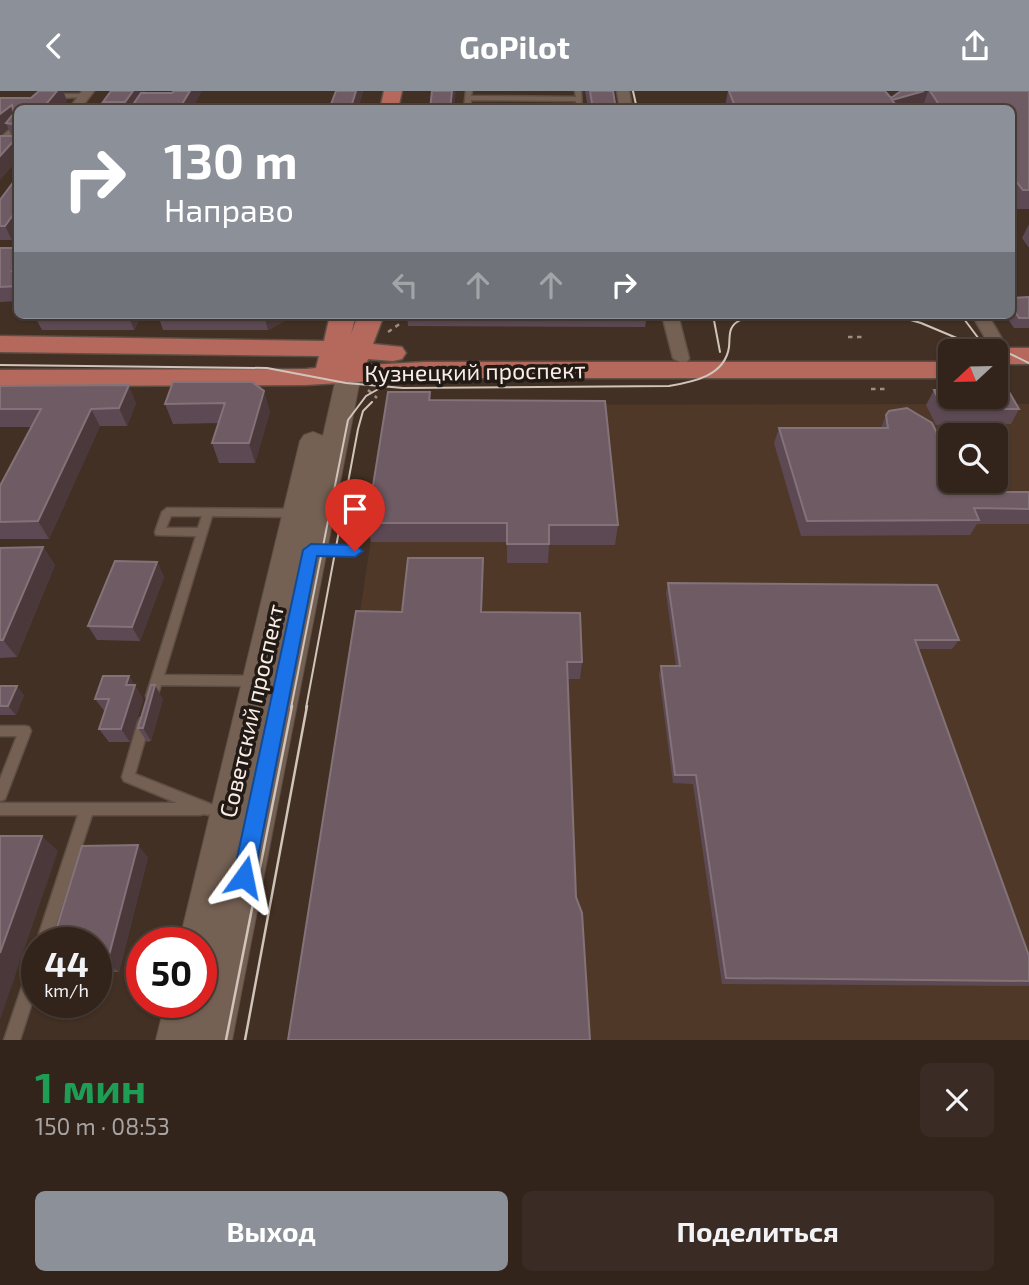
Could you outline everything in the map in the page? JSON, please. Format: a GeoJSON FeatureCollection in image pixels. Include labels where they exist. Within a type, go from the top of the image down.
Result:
{"type":"FeatureCollection","features":[{"type":"Feature","properties":{"kind":"main road","name":"Советский проспект"},"geometry":{"type":"LineString","coordinates":[[210,1040],[311,550],[342,363],[343,319]]}},
{"type":"Feature","properties":{"kind":"main road","name":"Советский проспект"},"geometry":{"type":"LineString","coordinates":[[201,927],[219,809],[258,681],[297,513],[342,363],[369,319]]}},
{"type":"Feature","properties":{"kind":"main road","name":"Кузнецкий проспект"},"geometry":{"type":"LineString","coordinates":[[0,344],[296,347],[342,363],[425,370],[938,370]]}},
{"type":"Feature","properties":{"kind":"main road","name":"Кузнецкий проспект"},"geometry":{"type":"LineString","coordinates":[[0,378],[342,363],[938,356]]}},
{"type":"Feature","properties":{"kind":"main road"},"geometry":{"type":"LineString","coordinates":[[1008,361],[1029,370]]}},
{"type":"Feature","properties":{"kind":"main road"},"geometry":{"type":"LineString","coordinates":[[178,1040],[183,1018]]}},
{"type":"Feature","properties":{"kind":"street"},"geometry":{"type":"LineString","coordinates":[[671,319],[681,358]]}},
{"type":"Feature","properties":{"kind":"street"},"geometry":{"type":"LineString","coordinates":[[982,319],[994,339]]}},
{"type":"Feature","properties":{"kind":"lane"},"geometry":{"type":"LineString","coordinates":[[52,91],[48,96],[86,93]]}},
{"type":"Feature","properties":{"kind":"lane"},"geometry":{"type":"LineString","coordinates":[[578,91],[579,105]]}},
{"type":"Feature","properties":{"kind":"lane"},"geometry":{"type":"LineString","coordinates":[[469,95],[578,99]]}},
{"type":"Feature","properties":{"kind":"lane"},"geometry":{"type":"LineString","coordinates":[[0,143],[14,128]]}},
{"type":"Feature","properties":{"kind":"lane"},"geometry":{"type":"LineString","coordinates":[[202,532],[160,532],[167,512],[297,513]]}},
{"type":"Feature","properties":{"kind":"lane"},"geometry":{"type":"LineString","coordinates":[[208,513],[128,777],[219,809]]}},
{"type":"Feature","properties":{"kind":"lane"},"geometry":{"type":"LineString","coordinates":[[311,550],[355,551]]}},
{"type":"Feature","properties":{"kind":"lane"},"geometry":{"type":"LineString","coordinates":[[157,680],[258,681]]}},
{"type":"Feature","properties":{"kind":"lane"},"geometry":{"type":"LineString","coordinates":[[0,731],[25,731],[0,795]]}},
{"type":"Feature","properties":{"kind":"lane"},"geometry":{"type":"LineString","coordinates":[[0,809],[219,809]]}},
{"type":"Feature","properties":{"kind":"lane"},"geometry":{"type":"LineString","coordinates":[[48,927],[87,809]]}},
{"type":"Feature","properties":{"kind":"lane"},"geometry":{"type":"LineString","coordinates":[[12,1040],[21,1012]]}},
{"type":"Feature","properties":{"kind":"path"},"geometry":{"type":"LineString","coordinates":[[848,337],[863,337]]}},
{"type":"Feature","properties":{"kind":"path"},"geometry":{"type":"LineString","coordinates":[[871,389],[888,389]]}},
{"type":"Feature","properties":{"kind":"shaded area"},"geometry":{"type":"Polygon","coordinates":[[[938,404],[938,409],[1008,409],[1008,404],[1029,404],[1029,1040],[296,1040],[391,405],[938,404]]]}},
{"type":"Feature","properties":{"kind":"building"},"geometry":{"type":"Polygon","coordinates":[[[39,91],[57,91],[45,105],[14,105],[14,113],[12,105],[0,114],[0,98],[31,98],[39,91]]]}},
{"type":"Feature","properties":{"kind":"building"},"geometry":{"type":"Polygon","coordinates":[[[111,91],[133,91],[125,102],[103,102],[111,91]]]}},
{"type":"Feature","properties":{"kind":"building"},"geometry":{"type":"Polygon","coordinates":[[[190,91],[181,105],[133,105],[141,93],[190,91]]]}},
{"type":"Feature","properties":{"kind":"building"},"geometry":{"type":"Polygon","coordinates":[[[336,91],[356,91],[352,105],[331,105],[336,91]]]}},
{"type":"Feature","properties":{"kind":"building"},"geometry":{"type":"Polygon","coordinates":[[[432,91],[452,91],[450,105],[430,105],[432,91]]]}},
{"type":"Feature","properties":{"kind":"building"},"geometry":{"type":"Polygon","coordinates":[[[590,91],[613,91],[615,105],[592,105],[590,91]]]}},
{"type":"Feature","properties":{"kind":"building"},"geometry":{"type":"Polygon","coordinates":[[[729,91],[885,91],[891,98],[901,91],[924,91],[892,100],[896,105],[734,105],[729,91]]]}},
{"type":"Feature","properties":{"kind":"building"},"geometry":{"type":"Polygon","coordinates":[[[930,91],[1029,91],[1029,190],[1023,190],[1015,180],[1015,105],[939,105],[930,91]]]}},
{"type":"Feature","properties":{"kind":"building"},"geometry":{"type":"Polygon","coordinates":[[[14,113],[14,140],[0,156],[0,136],[13,136],[13,124],[6,123],[14,113]]]}},
{"type":"Feature","properties":{"kind":"building"},"geometry":{"type":"Polygon","coordinates":[[[14,181],[14,214],[5,226],[0,226],[0,200],[14,181]]]}},
{"type":"Feature","properties":{"kind":"building"},"geometry":{"type":"Polygon","coordinates":[[[0,248],[14,248],[14,286],[0,287],[0,248]]]}},
{"type":"Feature","properties":{"kind":"building"},"geometry":{"type":"Polygon","coordinates":[[[1029,297],[1029,318],[1019,318],[1015,312],[1015,298],[1029,297]]]}},
{"type":"Feature","properties":{"kind":"building"},"geometry":{"type":"Polygon","coordinates":[[[173,382],[252,382],[264,391],[249,443],[212,443],[225,403],[165,404],[173,382]]]}},
{"type":"Feature","properties":{"kind":"building"},"geometry":{"type":"Polygon","coordinates":[[[129,385],[119,408],[91,409],[38,521],[0,522],[0,486],[41,409],[0,409],[0,386],[129,385]]]}},
{"type":"Feature","properties":{"kind":"building"},"geometry":{"type":"Polygon","coordinates":[[[1008,390],[1019,409],[1008,409],[1008,390]]]}},
{"type":"Feature","properties":{"kind":"building"},"geometry":{"type":"Polygon","coordinates":[[[388,392],[430,392],[429,400],[605,401],[618,525],[549,525],[549,544],[507,544],[507,523],[367,523],[388,392]]]}},
{"type":"Feature","properties":{"kind":"building"},"geometry":{"type":"Polygon","coordinates":[[[907,408],[932,423],[938,435],[938,493],[1029,492],[1029,509],[974,508],[979,520],[807,521],[779,428],[888,428],[886,415],[889,411],[907,408]]]}},
{"type":"Feature","properties":{"kind":"building"},"geometry":{"type":"Polygon","coordinates":[[[43,547],[3,640],[0,640],[0,548],[43,547]]]}},
{"type":"Feature","properties":{"kind":"building"},"geometry":{"type":"Polygon","coordinates":[[[408,558],[483,558],[481,612],[580,613],[582,662],[567,662],[576,897],[582,913],[590,1040],[288,1040],[356,611],[402,612],[408,558]]]}},
{"type":"Feature","properties":{"kind":"building"},"geometry":{"type":"Polygon","coordinates":[[[115,561],[157,562],[132,627],[88,626],[115,561]]]}},
{"type":"Feature","properties":{"kind":"building"},"geometry":{"type":"Polygon","coordinates":[[[668,583],[937,585],[959,640],[915,640],[1029,956],[1029,981],[726,978],[696,775],[675,775],[661,666],[680,666],[668,583]]]}},
{"type":"Feature","properties":{"kind":"building"},"geometry":{"type":"Polygon","coordinates":[[[103,676],[129,676],[126,685],[135,685],[121,729],[99,729],[109,699],[95,699],[103,676]]]}},
{"type":"Feature","properties":{"kind":"building"},"geometry":{"type":"Polygon","coordinates":[[[151,685],[155,685],[143,728],[138,728],[151,685]]]}},
{"type":"Feature","properties":{"kind":"building"},"geometry":{"type":"Polygon","coordinates":[[[0,686],[17,686],[8,706],[0,706],[0,686]]]}},
{"type":"Feature","properties":{"kind":"building"},"geometry":{"type":"Polygon","coordinates":[[[0,836],[42,836],[0,953],[0,836]]]}},
{"type":"Feature","properties":{"kind":"building"},"geometry":{"type":"Polygon","coordinates":[[[138,845],[112,944],[112,927],[57,927],[82,846],[138,845]]]}},
{"type":"Feature","properties":{"kind":"tram line"},"geometry":{"type":"LineString","coordinates":[[633,91],[636,105]]}},
{"type":"Feature","properties":{"kind":"tram line"},"geometry":{"type":"LineString","coordinates":[[714,319],[720,352]]}},
{"type":"Feature","properties":{"kind":"tram line"},"geometry":{"type":"LineString","coordinates":[[0,365],[267,368],[346,383],[403,388],[669,386],[697,380],[715,371],[726,357],[734,324],[743,319]]}},
{"type":"Feature","properties":{"kind":"tram line"},"geometry":{"type":"LineString","coordinates":[[907,319],[959,339]]}},
{"type":"Feature","properties":{"kind":"tram line"},"geometry":{"type":"LineString","coordinates":[[964,319],[979,339],[1029,363]]}},
{"type":"Feature","properties":{"kind":"tram line"},"geometry":{"type":"LineString","coordinates":[[291,708],[348,420],[366,396],[382,387]]}},
{"type":"Feature","properties":{"kind":"tram line"},"geometry":{"type":"LineString","coordinates":[[306,708],[358,429],[363,411],[372,402]]}},
{"type":"Feature","properties":{"kind":"tram line"},"geometry":{"type":"LineString","coordinates":[[226,1040],[292,706]]}},
{"type":"Feature","properties":{"kind":"tram line"},"geometry":{"type":"LineString","coordinates":[[245,1040],[307,706]]}},
{"type":"Feature","properties":{"kind":"route"},"geometry":{"type":"LineString","coordinates":[[244,877],[311,550],[355,551]]}}]}
